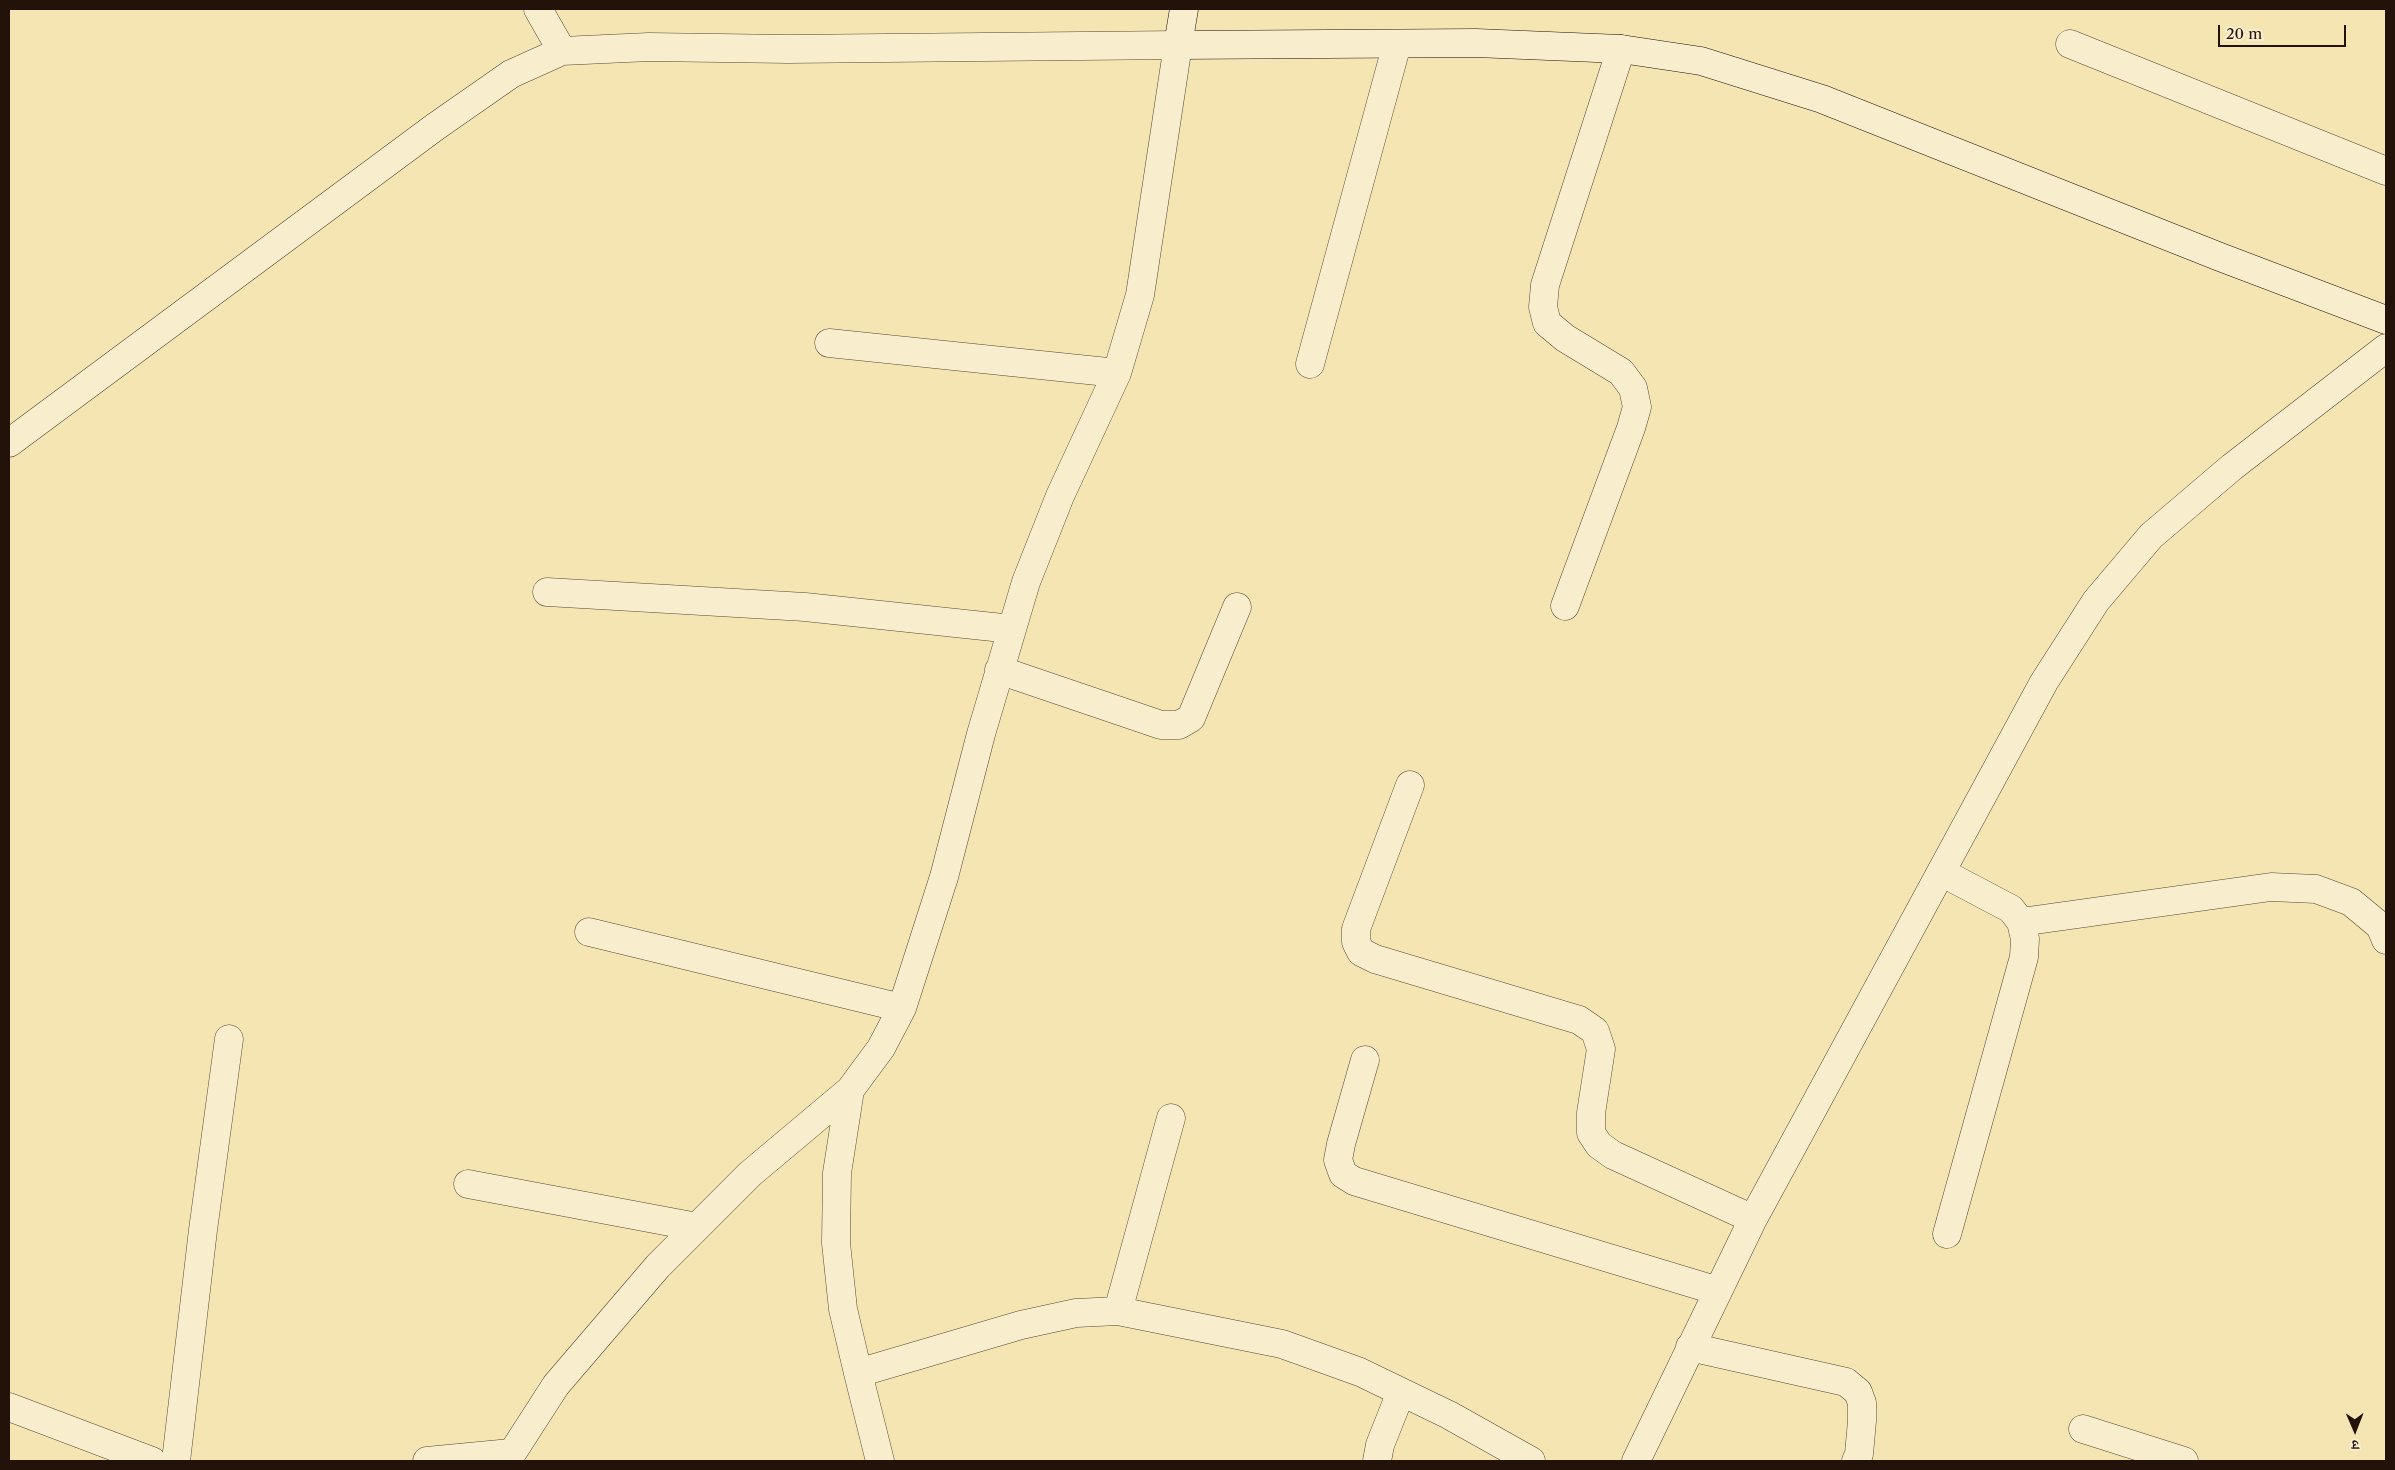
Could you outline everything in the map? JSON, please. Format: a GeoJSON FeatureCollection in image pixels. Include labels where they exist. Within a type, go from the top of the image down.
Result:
{"type":"FeatureCollection","features":[{"type":"Feature","properties":{"kind":"street"},"geometry":{"type":"LineString","coordinates":[[538,9],[562,51]]}},
{"type":"Feature","properties":{"kind":"street"},"geometry":{"type":"LineString","coordinates":[[427,1461],[509,1457],[556,1385],[658,1266],[750,1174],[850,1090],[881,1048],[902,1008],[944,877],[1026,582],[1060,496],[1117,373],[1140,296],[1184,9]]}},
{"type":"Feature","properties":{"kind":"street"},"geometry":{"type":"LineString","coordinates":[[9,443],[435,127],[511,74],[562,51],[650,47],[798,49],[1476,43],[1621,49],[1700,61],[1822,98],[2220,257],[2386,320]]}},
{"type":"Feature","properties":{"kind":"street"},"geometry":{"type":"LineString","coordinates":[[1310,364],[1397,44]]}},
{"type":"Feature","properties":{"kind":"street"},"geometry":{"type":"LineString","coordinates":[[2070,44],[2386,171]]}},
{"type":"Feature","properties":{"kind":"street"},"geometry":{"type":"LineString","coordinates":[[1565,606],[1632,428],[1637,407],[1633,388],[1621,372],[1565,338],[1547,323],[1543,307],[1545,285],[1621,49]]}},
{"type":"Feature","properties":{"kind":"street"},"geometry":{"type":"LineString","coordinates":[[829,343],[1117,373]]}},
{"type":"Feature","properties":{"kind":"street"},"geometry":{"type":"LineString","coordinates":[[1636,1461],[1753,1219],[2044,682],[2096,601],[2151,536],[2232,467],[2386,348]]}},
{"type":"Feature","properties":{"kind":"street"},"geometry":{"type":"LineString","coordinates":[[547,592],[805,608],[1012,629]]}},
{"type":"Feature","properties":{"kind":"street"},"geometry":{"type":"LineString","coordinates":[[1000,670],[1161,725],[1179,726],[1191,718],[1237,607]]}},
{"type":"Feature","properties":{"kind":"street"},"geometry":{"type":"LineString","coordinates":[[1410,786],[1356,929],[1356,942],[1362,952],[1375,958],[1579,1020],[1595,1031],[1602,1049],[1591,1113],[1591,1133],[1599,1145],[1613,1155],[1753,1219]]}},
{"type":"Feature","properties":{"kind":"street"},"geometry":{"type":"LineString","coordinates":[[1941,872],[2011,909],[2021,922],[2025,939],[2024,957],[1947,1234]]}},
{"type":"Feature","properties":{"kind":"street"},"geometry":{"type":"LineString","coordinates":[[2021,922],[2271,887],[2316,889],[2352,902],[2380,926],[2386,940]]}},
{"type":"Feature","properties":{"kind":"street"},"geometry":{"type":"LineString","coordinates":[[589,932],[902,1008]]}},
{"type":"Feature","properties":{"kind":"street"},"geometry":{"type":"LineString","coordinates":[[176,1461],[203,1230],[229,1039]]}},
{"type":"Feature","properties":{"kind":"street"},"geometry":{"type":"LineString","coordinates":[[1365,1060],[1339,1152],[1338,1160],[1343,1174],[1364,1184],[1718,1291]]}},
{"type":"Feature","properties":{"kind":"street"},"geometry":{"type":"LineString","coordinates":[[850,1090],[837,1173],[836,1243],[843,1309],[880,1461]]}},
{"type":"Feature","properties":{"kind":"street"},"geometry":{"type":"LineString","coordinates":[[1118,1311],[1171,1118]]}},
{"type":"Feature","properties":{"kind":"street"},"geometry":{"type":"LineString","coordinates":[[468,1184],[697,1227]]}},
{"type":"Feature","properties":{"kind":"street"},"geometry":{"type":"LineString","coordinates":[[858,1373],[1021,1325],[1076,1313],[1118,1311],[1282,1344],[1360,1372],[1449,1415],[1531,1461]]}},
{"type":"Feature","properties":{"kind":"street"},"geometry":{"type":"LineString","coordinates":[[1690,1347],[1846,1382],[1858,1392],[1862,1403],[1861,1429],[1856,1461]]}},
{"type":"Feature","properties":{"kind":"street"},"geometry":{"type":"LineString","coordinates":[[1377,1461],[1380,1445],[1401,1392]]}},
{"type":"Feature","properties":{"kind":"street"},"geometry":{"type":"LineString","coordinates":[[9,1407],[152,1461]]}},
{"type":"Feature","properties":{"kind":"street"},"geometry":{"type":"LineString","coordinates":[[2083,1429],[2184,1461]]}}]}
